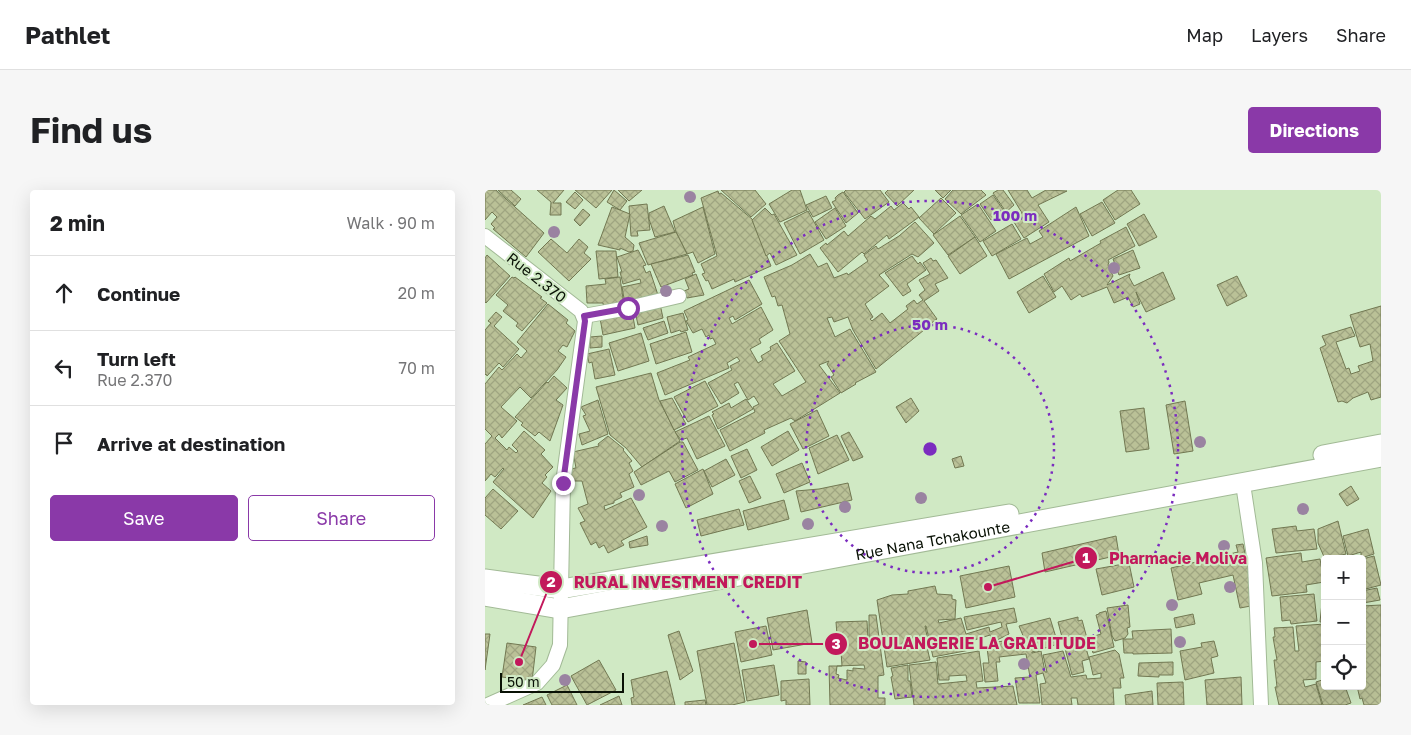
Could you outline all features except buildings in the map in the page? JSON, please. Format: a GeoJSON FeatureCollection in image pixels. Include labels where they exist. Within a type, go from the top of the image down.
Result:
{"type":"FeatureCollection","features":[{"type":"Feature","properties":{"kind":"main road","name":"Rue Nana Tchakounte"},"geometry":{"type":"LineString","coordinates":[[485,578],[561,589],[1182,485],[1381,444]]}},
{"type":"Feature","properties":{"kind":"main road","name":"Rue Nana Tchakounte"},"geometry":{"type":"LineString","coordinates":[[485,596],[560,609],[1381,457]]}},
{"type":"Feature","properties":{"kind":"street","name":"Rue 2.370"},"geometry":{"type":"LineString","coordinates":[[485,236],[581,311],[584,316]]}},
{"type":"Feature","properties":{"kind":"street"},"geometry":{"type":"LineString","coordinates":[[488,705],[537,683],[553,665],[560,645],[563,483],[585,321],[584,316],[679,296]]}},
{"type":"Feature","properties":{"kind":"street"},"geometry":{"type":"LineString","coordinates":[[1243,484],[1255,563],[1261,705]]}},
{"type":"Feature","properties":{"kind":"place","name":"Pharmacie Moliva"},"geometry":{"type":"Point","coordinates":[988,587]}},
{"type":"Feature","properties":{"kind":"place","name":"BOULANGERIE LA GRATITUDE"},"geometry":{"type":"Point","coordinates":[753,644]}},
{"type":"Feature","properties":{"kind":"place","name":"RURAL INVESTMENT CREDIT"},"geometry":{"type":"Point","coordinates":[519,662]}},
{"type":"Feature","properties":{"kind":"route"},"geometry":{"type":"LineString","coordinates":[[563,483],[585,321],[584,316],[628,308]]}}]}
